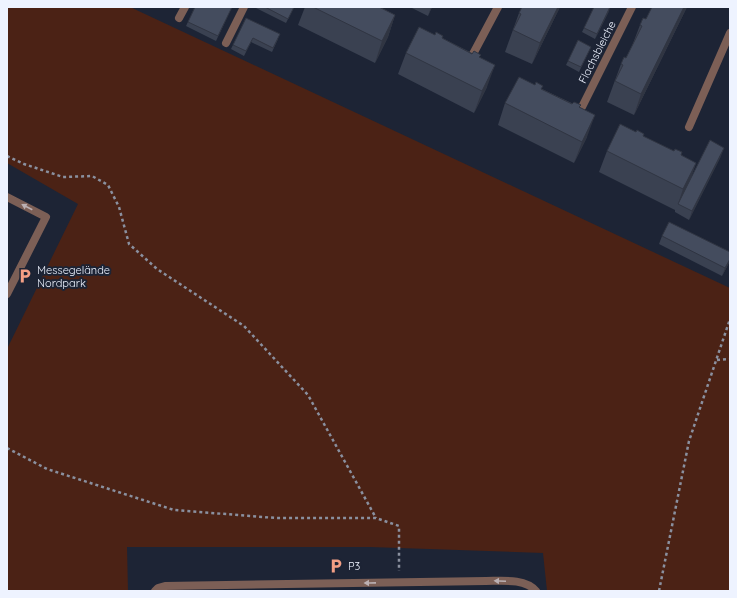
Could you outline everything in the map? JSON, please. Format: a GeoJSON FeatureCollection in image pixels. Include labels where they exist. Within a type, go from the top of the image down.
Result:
{"type":"FeatureCollection","features":[{"type":"Feature","properties":{"kind":"lane"},"geometry":{"type":"LineString","coordinates":[[179,18],[185,7]]}},
{"type":"Feature","properties":{"kind":"lane"},"geometry":{"type":"LineString","coordinates":[[226,43],[244,7]]}},
{"type":"Feature","properties":{"kind":"lane"},"geometry":{"type":"LineString","coordinates":[[473,54],[498,7]]}},
{"type":"Feature","properties":{"kind":"lane","name":"Flachsbleiche"},"geometry":{"type":"LineString","coordinates":[[582,107],[632,7]]}},
{"type":"Feature","properties":{"kind":"lane"},"geometry":{"type":"LineString","coordinates":[[689,127],[730,32]]}},
{"type":"Feature","properties":{"kind":"lane"},"geometry":{"type":"LineString","coordinates":[[7,197],[46,217],[7,294]]}},
{"type":"Feature","properties":{"kind":"lane"},"geometry":{"type":"LineString","coordinates":[[155,591],[158,588],[165,586],[486,581],[517,582],[530,586],[536,591]]}},
{"type":"Feature","properties":{"kind":"path"},"geometry":{"type":"LineString","coordinates":[[7,156],[24,164],[63,177],[92,176],[108,185],[118,207],[129,244],[157,269],[244,326],[308,395],[376,518]]}},
{"type":"Feature","properties":{"kind":"path"},"geometry":{"type":"LineString","coordinates":[[659,591],[689,441],[730,319]]}},
{"type":"Feature","properties":{"kind":"path"},"geometry":{"type":"LineString","coordinates":[[716,360],[730,359]]}},
{"type":"Feature","properties":{"kind":"path"},"geometry":{"type":"LineString","coordinates":[[7,448],[47,469],[174,510],[276,518],[376,518],[399,526],[399,557]]}},
{"type":"Feature","properties":{"kind":"shaded area"},"geometry":{"type":"Polygon","coordinates":[[[7,7],[130,7],[730,288],[730,591],[547,591],[543,553],[370,547],[127,547],[128,591],[7,591],[7,349],[78,204],[7,163],[7,7]]]}},
{"type":"Feature","properties":{"kind":"building"},"geometry":{"type":"Polygon","coordinates":[[[195,7],[232,7],[218,36],[188,22],[195,7]]]}},
{"type":"Feature","properties":{"kind":"building"},"geometry":{"type":"Polygon","coordinates":[[[265,7],[294,7],[288,19],[265,7]]]}},
{"type":"Feature","properties":{"kind":"building"},"geometry":{"type":"Polygon","coordinates":[[[313,7],[379,7],[395,15],[382,41],[313,7]]]}},
{"type":"Feature","properties":{"kind":"building"},"geometry":{"type":"Polygon","coordinates":[[[522,7],[558,7],[540,43],[513,30],[521,14],[519,13],[522,7]]]}},
{"type":"Feature","properties":{"kind":"building"},"geometry":{"type":"Polygon","coordinates":[[[594,7],[610,7],[597,34],[584,28],[594,7]]]}},
{"type":"Feature","properties":{"kind":"building"},"geometry":{"type":"Polygon","coordinates":[[[652,7],[684,7],[641,94],[615,81],[623,65],[621,64],[624,57],[626,58],[642,26],[640,25],[643,18],[646,19],[652,7]]]}},
{"type":"Feature","properties":{"kind":"building"},"geometry":{"type":"Polygon","coordinates":[[[246,18],[280,34],[273,48],[253,38],[246,51],[233,45],[246,18]]]}},
{"type":"Feature","properties":{"kind":"building"},"geometry":{"type":"Polygon","coordinates":[[[419,27],[435,35],[436,32],[443,36],[442,38],[472,54],[474,51],[481,55],[479,57],[495,65],[482,91],[406,53],[419,27]]]}},
{"type":"Feature","properties":{"kind":"building"},"geometry":{"type":"Polygon","coordinates":[[[578,40],[591,47],[581,67],[568,61],[578,40]]]}},
{"type":"Feature","properties":{"kind":"building"},"geometry":{"type":"Polygon","coordinates":[[[519,77],[535,85],[536,82],[543,86],[541,89],[572,104],[574,102],[581,105],[579,107],[595,115],[582,142],[505,103],[519,77]]]}},
{"type":"Feature","properties":{"kind":"building"},"geometry":{"type":"Polygon","coordinates":[[[620,124],[636,132],[637,130],[644,134],[643,136],[674,151],[675,149],[682,152],[681,155],[696,163],[683,189],[607,151],[620,124]]]}},
{"type":"Feature","properties":{"kind":"building"},"geometry":{"type":"Polygon","coordinates":[[[710,140],[724,148],[692,211],[678,204],[710,140]]]}},
{"type":"Feature","properties":{"kind":"building"},"geometry":{"type":"Polygon","coordinates":[[[669,222],[730,252],[730,259],[725,268],[662,236],[669,222]]]}},
{"type":"Feature","properties":{"kind":"place","name":"Messegelände Nordpark"},"geometry":{"type":"Point","coordinates":[25,276]}},
{"type":"Feature","properties":{"kind":"place","name":"P3"},"geometry":{"type":"Point","coordinates":[336,566]}}]}
